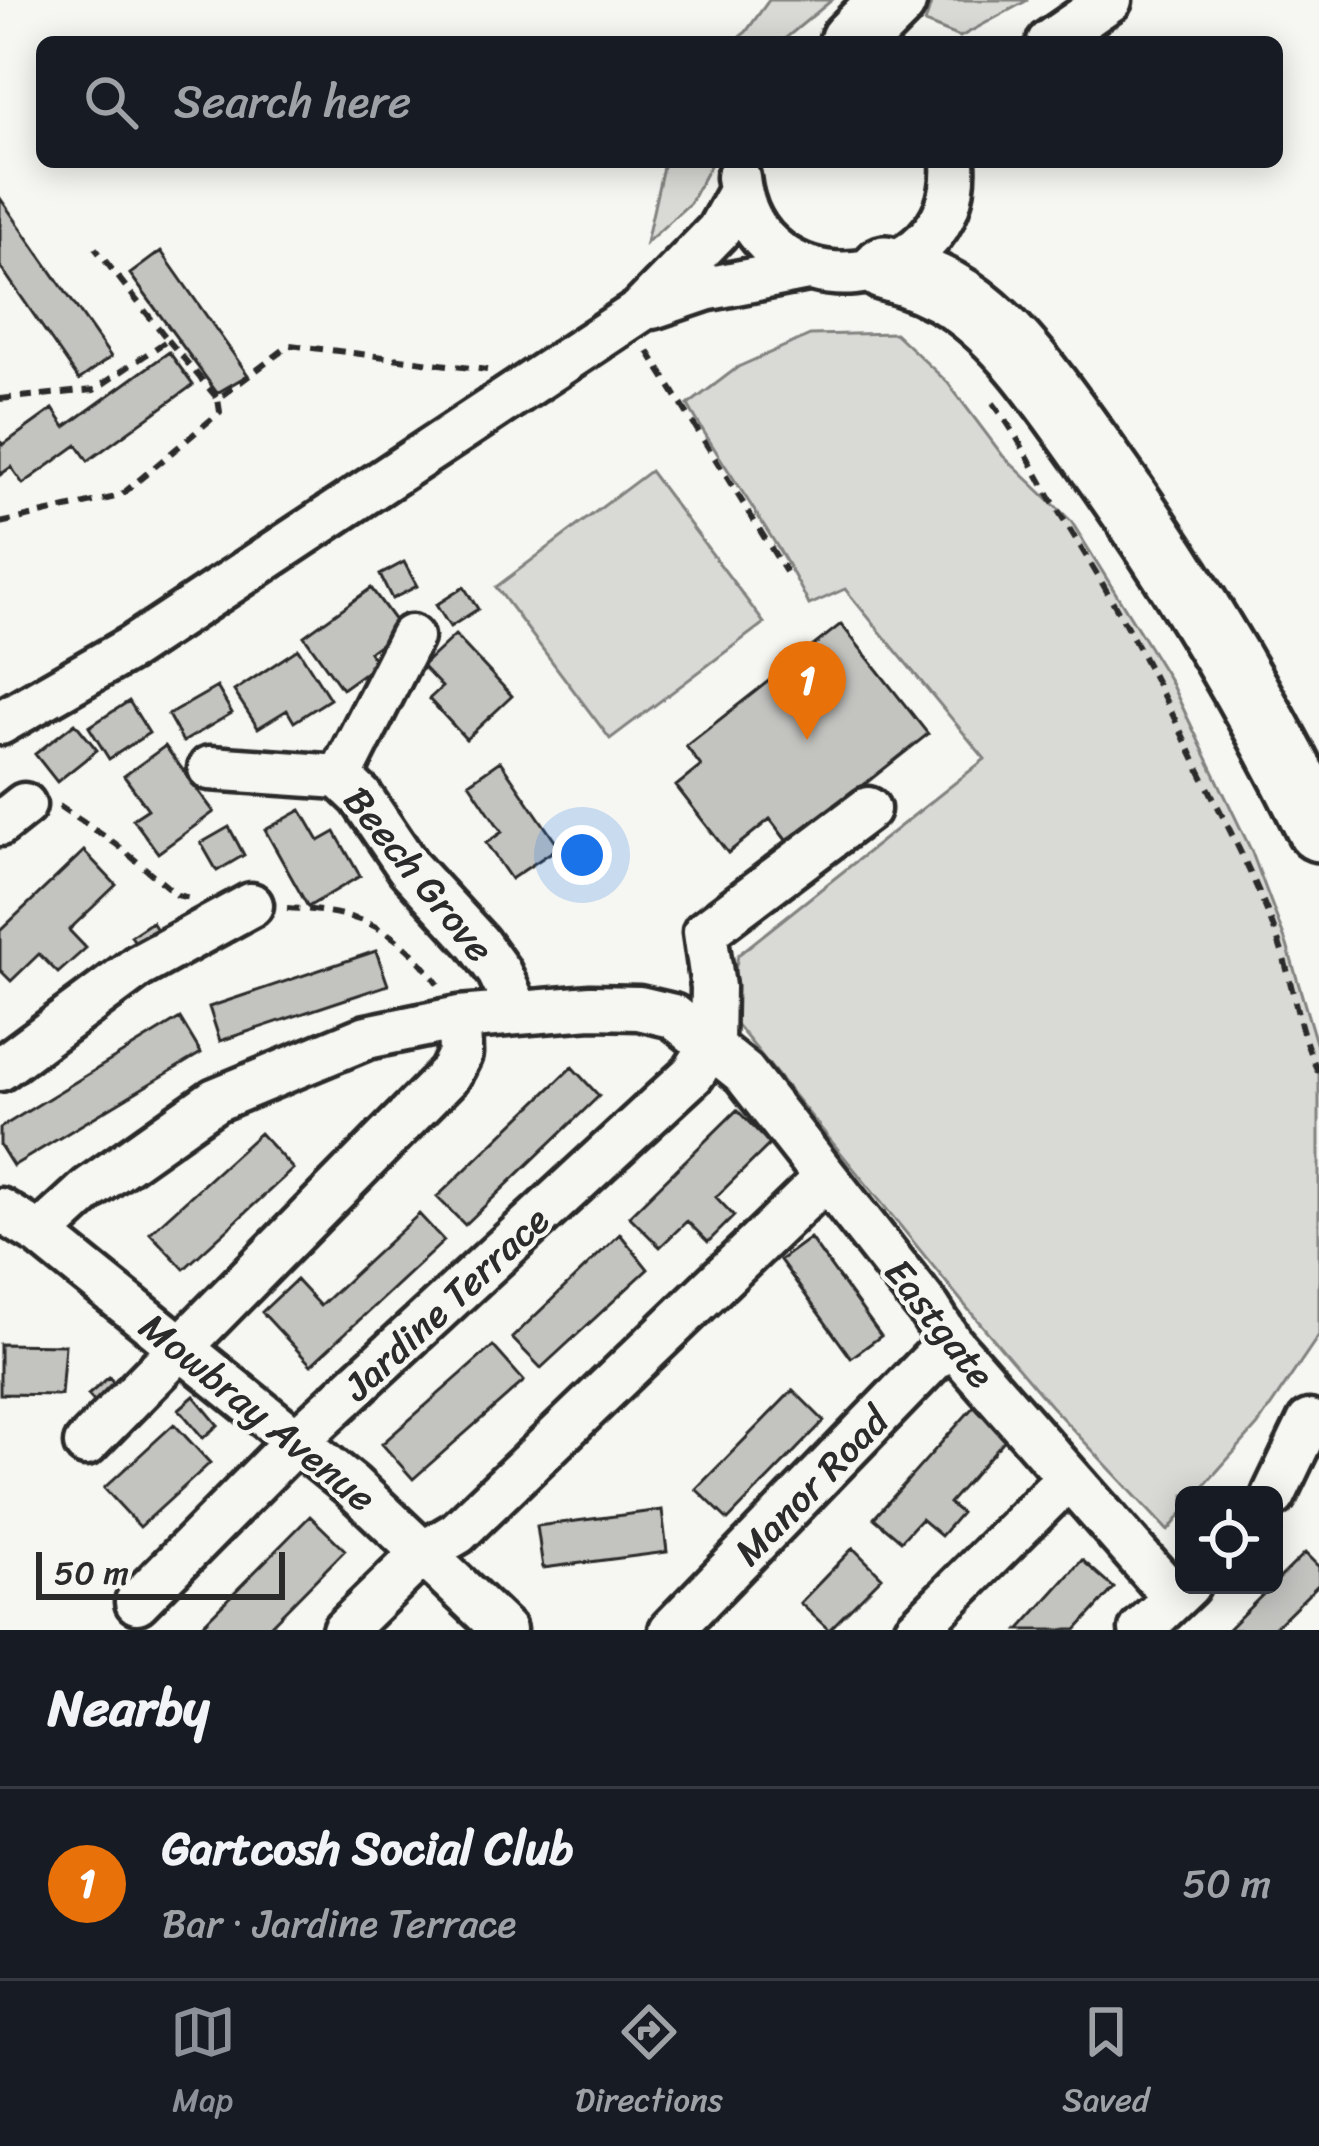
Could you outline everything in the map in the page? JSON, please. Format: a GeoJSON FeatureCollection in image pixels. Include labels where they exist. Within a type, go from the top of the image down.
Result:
{"type":"FeatureCollection","features":[{"type":"Feature","properties":{"kind":"highway"},"geometry":{"type":"LineString","coordinates":[[858,36],[894,0]]}},
{"type":"Feature","properties":{"kind":"highway"},"geometry":{"type":"LineString","coordinates":[[885,268],[921,278],[962,302],[994,328],[1049,391],[1185,587],[1257,709],[1319,829]]}},
{"type":"Feature","properties":{"kind":"street"},"geometry":{"type":"LineString","coordinates":[[1056,36],[1110,0]]}},
{"type":"Feature","properties":{"kind":"street"},"geometry":{"type":"LineString","coordinates":[[739,176],[757,230],[788,260],[808,269],[846,275],[885,268],[912,252],[934,229],[948,201],[954,168]]}},
{"type":"Feature","properties":{"kind":"street"},"geometry":{"type":"LineString","coordinates":[[0,723],[130,648],[634,315],[718,231],[739,176]]}},
{"type":"Feature","properties":{"kind":"street"},"geometry":{"type":"LineString","coordinates":[[634,315],[705,289],[808,269]]}},
{"type":"Feature","properties":{"kind":"street"},"geometry":{"type":"LineString","coordinates":[[340,778],[411,637]]}},
{"type":"Feature","properties":{"kind":"street","name":"Beech Grove"},"geometry":{"type":"LineString","coordinates":[[210,768],[340,778],[361,797],[409,868],[478,943],[499,972],[518,1012]]}},
{"type":"Feature","properties":{"kind":"street"},"geometry":{"type":"LineString","coordinates":[[712,1044],[705,932],[868,809]]}},
{"type":"Feature","properties":{"kind":"street"},"geometry":{"type":"LineString","coordinates":[[0,1069],[139,966],[251,905]]}},
{"type":"Feature","properties":{"kind":"street","name":"Eastgate"},"geometry":{"type":"LineString","coordinates":[[40,1234],[89,1189],[215,1100],[368,1037],[459,1018],[518,1012],[638,1008],[673,1016],[744,1073],[950,1342],[1175,1585]]}},
{"type":"Feature","properties":{"kind":"street"},"geometry":{"type":"LineString","coordinates":[[86,1444],[450,1074],[460,1054],[459,1018]]}},
{"type":"Feature","properties":{"kind":"street","name":"Jardine Terrace"},"geometry":{"type":"LineString","coordinates":[[137,1602],[297,1440],[693,1074],[712,1044]]}},
{"type":"Feature","properties":{"kind":"street"},"geometry":{"type":"LineString","coordinates":[[344,1630],[423,1552],[457,1533],[826,1178]]}},
{"type":"Feature","properties":{"kind":"street","name":"Mowbray Avenue"},"geometry":{"type":"LineString","coordinates":[[0,1210],[40,1234],[297,1440],[504,1630]]}},
{"type":"Feature","properties":{"kind":"street","name":"Manor Road"},"geometry":{"type":"LineString","coordinates":[[671,1630],[950,1342]]}},
{"type":"Feature","properties":{"kind":"street"},"geometry":{"type":"LineString","coordinates":[[1278,1486],[1309,1423]]}},
{"type":"Feature","properties":{"kind":"street"},"geometry":{"type":"LineString","coordinates":[[916,1630],[1052,1494]]}},
{"type":"Feature","properties":{"kind":"street"},"geometry":{"type":"LineString","coordinates":[[1141,1630],[1178,1594]]}},
{"type":"Feature","properties":{"kind":"path"},"geometry":{"type":"LineString","coordinates":[[0,523],[120,496],[220,412],[218,399],[95,248]]}},
{"type":"Feature","properties":{"kind":"path"},"geometry":{"type":"LineString","coordinates":[[634,315],[786,572]]}},
{"type":"Feature","properties":{"kind":"path"},"geometry":{"type":"LineString","coordinates":[[0,399],[94,391],[168,340]]}},
{"type":"Feature","properties":{"kind":"path"},"geometry":{"type":"LineString","coordinates":[[218,399],[290,345],[496,371]]}},
{"type":"Feature","properties":{"kind":"path"},"geometry":{"type":"LineString","coordinates":[[986,394],[1022,440],[1172,708],[1280,945],[1287,983],[1319,1073]]}},
{"type":"Feature","properties":{"kind":"shaded area"},"geometry":{"type":"Polygon","coordinates":[[[769,0],[832,0],[788,36],[741,36],[769,0]]]}},
{"type":"Feature","properties":{"kind":"shaded area"},"geometry":{"type":"Polygon","coordinates":[[[932,0],[1028,0],[962,36],[925,23],[932,0]]]}},
{"type":"Feature","properties":{"kind":"shaded area"},"geometry":{"type":"Polygon","coordinates":[[[663,168],[709,168],[690,203],[646,243],[663,168]]]}},
{"type":"Feature","properties":{"kind":"shaded area"},"geometry":{"type":"Polygon","coordinates":[[[895,333],[948,383],[1003,456],[1071,521],[1169,679],[1251,850],[1287,945],[1319,1053],[1319,1335],[1258,1425],[1204,1486],[1175,1486],[1175,1522],[1168,1531],[968,1309],[727,1013],[738,955],[985,759],[845,589],[809,605],[688,405],[738,367],[810,335],[895,333]]]}},
{"type":"Feature","properties":{"kind":"shaded area"},"geometry":{"type":"Polygon","coordinates":[[[650,471],[764,623],[610,739],[496,587],[650,471]]]}},
{"type":"Feature","properties":{"kind":"building"},"geometry":{"type":"Polygon","coordinates":[[[0,198],[111,357],[79,380],[0,266],[0,198]]]}},
{"type":"Feature","properties":{"kind":"building"},"geometry":{"type":"Polygon","coordinates":[[[161,251],[248,375],[217,393],[130,274],[161,251]]]}},
{"type":"Feature","properties":{"kind":"building"},"geometry":{"type":"Polygon","coordinates":[[[169,352],[193,385],[88,461],[77,445],[23,484],[11,467],[0,475],[0,441],[3,445],[53,409],[65,427],[169,352]]]}},
{"type":"Feature","properties":{"kind":"building"},"geometry":{"type":"Polygon","coordinates":[[[404,562],[417,586],[392,599],[380,575],[404,562]]]}},
{"type":"Feature","properties":{"kind":"building"},"geometry":{"type":"Polygon","coordinates":[[[464,587],[478,609],[450,627],[436,605],[464,587]]]}},
{"type":"Feature","properties":{"kind":"building"},"geometry":{"type":"Polygon","coordinates":[[[371,588],[401,629],[369,652],[377,664],[342,689],[304,636],[371,588]]]}},
{"type":"Feature","properties":{"kind":"building"},"geometry":{"type":"Polygon","coordinates":[[[841,624],[928,734],[789,844],[770,819],[728,853],[676,786],[701,766],[686,746],[841,624]]]}},
{"type":"Feature","properties":{"kind":"building"},"geometry":{"type":"Polygon","coordinates":[[[455,635],[512,696],[466,739],[429,699],[442,687],[422,666],[455,635]]]}},
{"type":"Feature","properties":{"kind":"building"},"geometry":{"type":"Polygon","coordinates":[[[298,649],[330,699],[294,722],[287,710],[258,728],[234,691],[298,649]]]}},
{"type":"Feature","properties":{"kind":"building"},"geometry":{"type":"Polygon","coordinates":[[[217,687],[232,713],[183,742],[168,715],[217,687]]]}},
{"type":"Feature","properties":{"kind":"building"},"geometry":{"type":"Polygon","coordinates":[[[129,701],[149,733],[109,759],[89,727],[129,701]]]}},
{"type":"Feature","properties":{"kind":"building"},"geometry":{"type":"Polygon","coordinates":[[[75,723],[97,750],[57,782],[35,754],[75,723]]]}},
{"type":"Feature","properties":{"kind":"building"},"geometry":{"type":"Polygon","coordinates":[[[165,746],[214,812],[158,853],[133,819],[148,809],[124,776],[165,746]]]}},
{"type":"Feature","properties":{"kind":"building"},"geometry":{"type":"Polygon","coordinates":[[[500,761],[559,847],[511,879],[486,843],[502,832],[469,783],[500,761]]]}},
{"type":"Feature","properties":{"kind":"building"},"geometry":{"type":"Polygon","coordinates":[[[301,810],[319,841],[335,832],[360,876],[308,907],[265,830],[301,810]]]}},
{"type":"Feature","properties":{"kind":"building"},"geometry":{"type":"Polygon","coordinates":[[[229,827],[244,855],[217,871],[201,843],[229,827]]]}},
{"type":"Feature","properties":{"kind":"building"},"geometry":{"type":"Polygon","coordinates":[[[84,851],[116,885],[69,930],[86,948],[58,973],[39,954],[11,981],[0,970],[0,931],[84,851]]]}},
{"type":"Feature","properties":{"kind":"building"},"geometry":{"type":"Polygon","coordinates":[[[152,922],[167,945],[146,958],[131,936],[152,922]]]}},
{"type":"Feature","properties":{"kind":"building"},"geometry":{"type":"Polygon","coordinates":[[[376,951],[388,985],[220,1041],[209,1007],[376,951]]]}},
{"type":"Feature","properties":{"kind":"building"},"geometry":{"type":"Polygon","coordinates":[[[180,1018],[201,1053],[13,1166],[0,1145],[0,1128],[180,1018]]]}},
{"type":"Feature","properties":{"kind":"building"},"geometry":{"type":"Polygon","coordinates":[[[572,1067],[599,1096],[465,1225],[437,1197],[572,1067]]]}},
{"type":"Feature","properties":{"kind":"building"},"geometry":{"type":"Polygon","coordinates":[[[737,1110],[770,1144],[716,1197],[734,1216],[708,1242],[687,1221],[660,1247],[629,1216],[737,1110]]]}},
{"type":"Feature","properties":{"kind":"building"},"geometry":{"type":"Polygon","coordinates":[[[260,1133],[293,1169],[184,1269],[150,1233],[260,1133]]]}},
{"type":"Feature","properties":{"kind":"building"},"geometry":{"type":"Polygon","coordinates":[[[419,1214],[444,1241],[311,1365],[262,1312],[296,1280],[320,1306],[419,1214]]]}},
{"type":"Feature","properties":{"kind":"building"},"geometry":{"type":"Polygon","coordinates":[[[620,1234],[648,1269],[541,1368],[512,1338],[620,1234]]]}},
{"type":"Feature","properties":{"kind":"building"},"geometry":{"type":"Polygon","coordinates":[[[810,1238],[881,1336],[851,1358],[780,1260],[810,1238]]]}},
{"type":"Feature","properties":{"kind":"building"},"geometry":{"type":"Polygon","coordinates":[[[0,1344],[65,1345],[61,1395],[0,1394],[0,1344]]]}},
{"type":"Feature","properties":{"kind":"building"},"geometry":{"type":"Polygon","coordinates":[[[493,1346],[524,1381],[413,1479],[382,1444],[493,1346]]]}},
{"type":"Feature","properties":{"kind":"building"},"geometry":{"type":"Polygon","coordinates":[[[109,1377],[128,1399],[108,1417],[88,1395],[109,1377]]]}},
{"type":"Feature","properties":{"kind":"building"},"geometry":{"type":"Polygon","coordinates":[[[793,1390],[824,1421],[728,1520],[696,1489],[793,1390]]]}},
{"type":"Feature","properties":{"kind":"building"},"geometry":{"type":"Polygon","coordinates":[[[194,1396],[218,1425],[203,1438],[179,1409],[194,1396]]]}},
{"type":"Feature","properties":{"kind":"building"},"geometry":{"type":"Polygon","coordinates":[[[975,1405],[1009,1435],[949,1503],[961,1513],[941,1536],[921,1519],[901,1541],[874,1518],[975,1405]]]}},
{"type":"Feature","properties":{"kind":"building"},"geometry":{"type":"Polygon","coordinates":[[[174,1424],[210,1463],[140,1527],[104,1488],[174,1424]]]}},
{"type":"Feature","properties":{"kind":"building"},"geometry":{"type":"Polygon","coordinates":[[[662,1510],[667,1552],[543,1568],[537,1526],[662,1510]]]}},
{"type":"Feature","properties":{"kind":"building"},"geometry":{"type":"Polygon","coordinates":[[[310,1516],[345,1550],[266,1630],[209,1630],[203,1624],[310,1516]]]}},
{"type":"Feature","properties":{"kind":"building"},"geometry":{"type":"Polygon","coordinates":[[[853,1548],[882,1577],[829,1630],[800,1603],[853,1548]]]}},
{"type":"Feature","properties":{"kind":"building"},"geometry":{"type":"Polygon","coordinates":[[[1305,1553],[1319,1567],[1319,1584],[1272,1630],[1227,1630],[1263,1594],[1283,1594],[1283,1575],[1305,1553]]]}},
{"type":"Feature","properties":{"kind":"building"},"geometry":{"type":"Polygon","coordinates":[[[1082,1560],[1114,1588],[1076,1630],[1019,1630],[1082,1560]]]}},
{"type":"Feature","properties":{"kind":"place","name":"Gartcosh Social Club"},"geometry":{"type":"Point","coordinates":[807,740]}}]}
